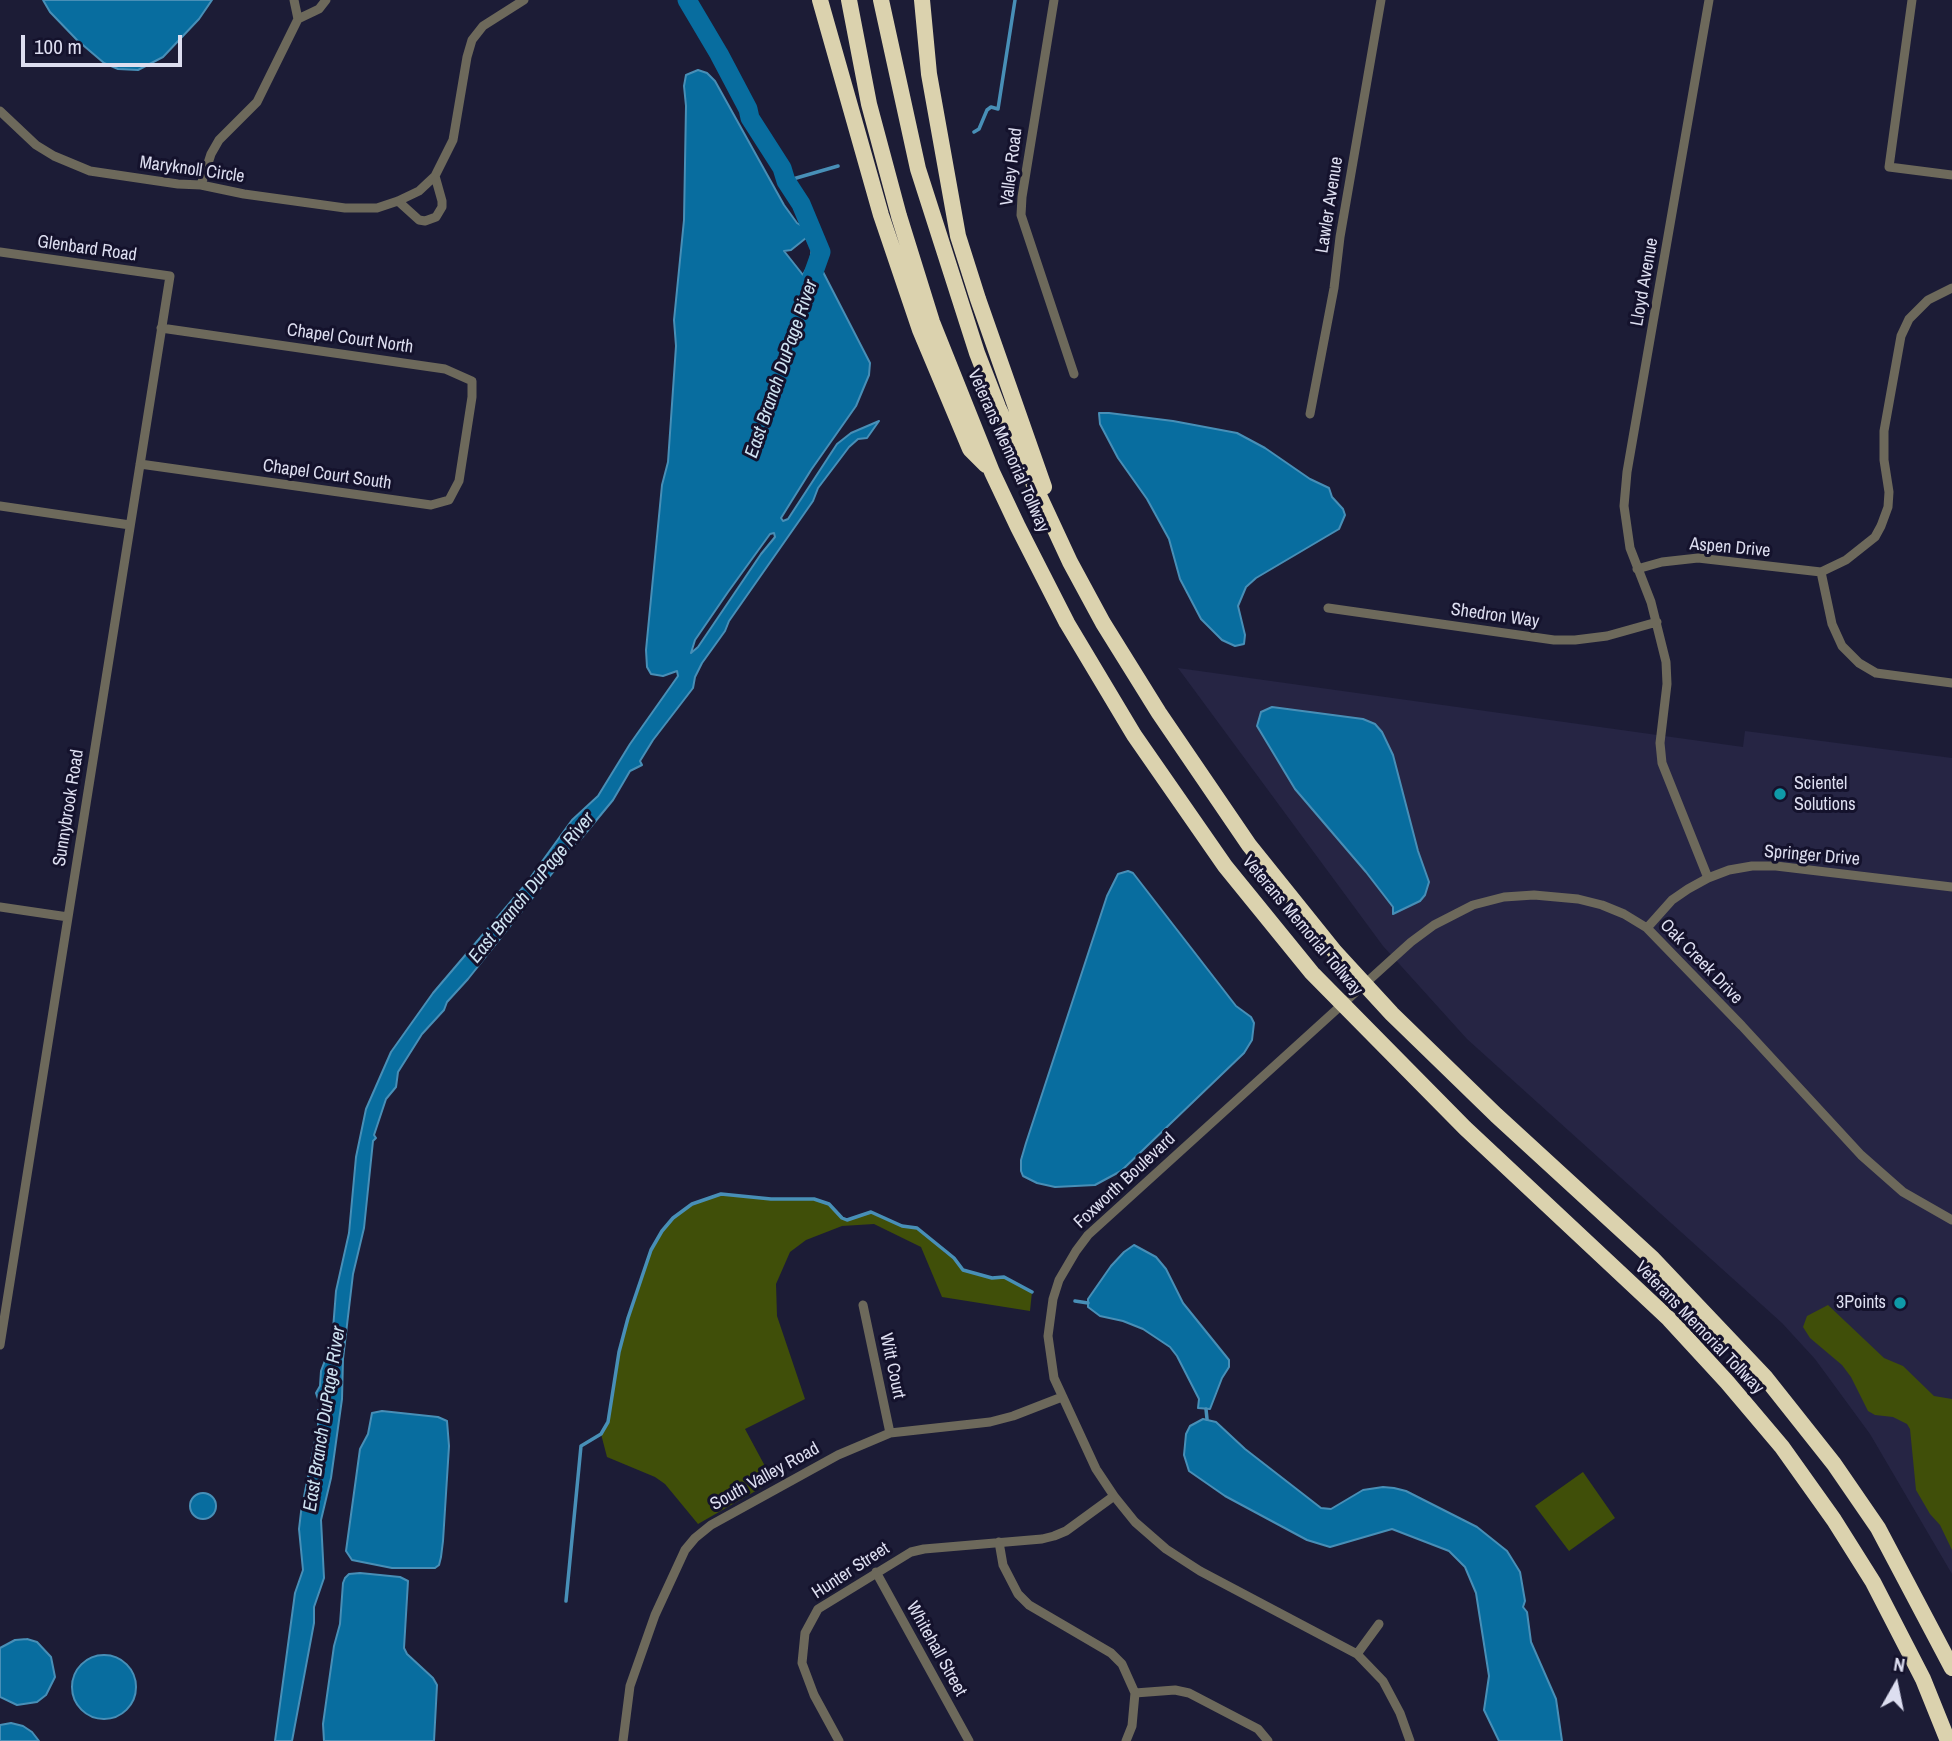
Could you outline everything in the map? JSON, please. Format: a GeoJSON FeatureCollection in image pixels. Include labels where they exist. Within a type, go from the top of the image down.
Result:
{"type":"FeatureCollection","features":[{"type":"Feature","properties":{"kind":"highway"},"geometry":{"type":"LineString","coordinates":[[820,0],[881,215],[920,330],[970,449],[992,472]]}},
{"type":"Feature","properties":{"kind":"highway","name":"Veterans Memorial Tollway"},"geometry":{"type":"LineString","coordinates":[[849,0],[869,104],[898,216],[932,322],[992,472],[1067,623],[1135,735],[1242,888],[1312,973],[1465,1128],[1669,1319],[1782,1447],[1834,1520],[1873,1582],[1923,1679],[1948,1741]]}},
{"type":"Feature","properties":{"kind":"highway","name":"Veterans Memorial Tollway"},"geometry":{"type":"LineString","coordinates":[[881,0],[918,169],[948,268],[998,407],[1056,533],[1103,623],[1159,713],[1250,845],[1335,952],[1392,1014],[1496,1115],[1653,1259],[1765,1377],[1834,1464],[1878,1528],[1952,1668]]}},
{"type":"Feature","properties":{"kind":"highway"},"geometry":{"type":"LineString","coordinates":[[922,0],[929,74],[958,236],[1050,505],[1056,533]]}},
{"type":"Feature","properties":{"kind":"street"},"geometry":{"type":"LineString","coordinates":[[201,185],[215,147],[257,102],[298,19],[294,0]]}},
{"type":"Feature","properties":{"kind":"street"},"geometry":{"type":"LineString","coordinates":[[298,19],[319,9],[327,0]]}},
{"type":"Feature","properties":{"kind":"street","name":"Maryknoll Circle"},"geometry":{"type":"LineString","coordinates":[[0,111],[36,145],[76,166],[101,173],[201,185],[244,194],[355,209],[376,208],[419,191],[435,176],[453,140],[472,40],[483,26],[524,0]]}},
{"type":"Feature","properties":{"kind":"street","name":"Valley Road"},"geometry":{"type":"LineString","coordinates":[[1054,0],[1021,215],[1074,374]]}},
{"type":"Feature","properties":{"kind":"street","name":"Lawler Avenue"},"geometry":{"type":"LineString","coordinates":[[1310,414],[1334,288],[1340,237],[1381,0]]}},
{"type":"Feature","properties":{"kind":"street","name":"Lloyd Avenue"},"geometry":{"type":"LineString","coordinates":[[1708,878],[1662,763],[1660,743],[1667,684],[1666,662],[1657,622],[1637,569],[1626,526],[1625,486],[1709,0]]}},
{"type":"Feature","properties":{"kind":"street"},"geometry":{"type":"LineString","coordinates":[[1912,0],[1889,167],[1952,175]]}},
{"type":"Feature","properties":{"kind":"street"},"geometry":{"type":"LineString","coordinates":[[398,201],[419,220],[436,217],[442,207],[442,201],[435,176]]}},
{"type":"Feature","properties":{"kind":"street","name":"Glenbard Road"},"geometry":{"type":"LineString","coordinates":[[0,252],[170,276]]}},
{"type":"Feature","properties":{"kind":"street","name":"Sunnybrook Road"},"geometry":{"type":"LineString","coordinates":[[0,1345],[170,276]]}},
{"type":"Feature","properties":{"kind":"street"},"geometry":{"type":"LineString","coordinates":[[1952,288],[1928,300],[1909,319],[1901,336],[1884,431],[1884,460],[1889,492],[1888,507],[1881,526],[1875,537],[1846,560],[1821,572],[1832,624],[1842,646],[1859,663],[1876,673],[1952,683]]}},
{"type":"Feature","properties":{"kind":"street","name":"Chapel Court North"},"geometry":{"type":"LineString","coordinates":[[161,328],[450,370],[472,381],[472,397],[464,441]]}},
{"type":"Feature","properties":{"kind":"street","name":"Chapel Court South"},"geometry":{"type":"LineString","coordinates":[[140,464],[431,505],[449,500],[458,481],[464,441]]}},
{"type":"Feature","properties":{"kind":"street"},"geometry":{"type":"LineString","coordinates":[[0,506],[130,525]]}},
{"type":"Feature","properties":{"kind":"street","name":"Aspen Drive"},"geometry":{"type":"LineString","coordinates":[[1637,569],[1662,562],[1698,558],[1821,572]]}},
{"type":"Feature","properties":{"kind":"street","name":"Shedron Way"},"geometry":{"type":"LineString","coordinates":[[1328,608],[1554,640],[1607,636],[1657,622]]}},
{"type":"Feature","properties":{"kind":"street","name":"Springer Drive"},"geometry":{"type":"LineString","coordinates":[[1647,928],[1672,900],[1708,878],[1729,870],[1752,866],[1776,866],[1952,887]]}},
{"type":"Feature","properties":{"kind":"street","name":"Oak Creek Drive"},"geometry":{"type":"LineString","coordinates":[[1377,972],[1434,925],[1465,909],[1504,897],[1546,894],[1578,899],[1624,914],[1647,928],[1723,1005],[1861,1155],[1903,1192],[1952,1220]]}},
{"type":"Feature","properties":{"kind":"street"},"geometry":{"type":"LineString","coordinates":[[0,907],[68,917]]}},
{"type":"Feature","properties":{"kind":"street","name":"Foxworth Boulevard"},"geometry":{"type":"LineString","coordinates":[[1377,972],[1110,1215],[1076,1251],[1059,1280],[1053,1299],[1048,1336],[1050,1359],[1062,1397],[1091,1460],[1114,1496],[1148,1534],[1186,1563],[1357,1654],[1383,1681],[1401,1713],[1410,1741]]}},
{"type":"Feature","properties":{"kind":"street","name":"Witt Court"},"geometry":{"type":"LineString","coordinates":[[863,1305],[890,1433]]}},
{"type":"Feature","properties":{"kind":"street","name":"South Valley Road"},"geometry":{"type":"LineString","coordinates":[[623,1741],[630,1686],[639,1656],[676,1566],[695,1538],[711,1525],[838,1455],[890,1433],[990,1422],[1062,1397]]}},
{"type":"Feature","properties":{"kind":"street","name":"Hunter Street"},"geometry":{"type":"LineString","coordinates":[[839,1741],[807,1680],[802,1664],[807,1626],[818,1609],[901,1557],[923,1549],[1054,1536],[1066,1531],[1114,1496]]}},
{"type":"Feature","properties":{"kind":"street"},"geometry":{"type":"LineString","coordinates":[[999,1542],[1003,1565],[1018,1594],[1029,1605],[1111,1653],[1122,1664],[1136,1693],[1132,1726],[1126,1741]]}},
{"type":"Feature","properties":{"kind":"street","name":"Whitehall Street"},"geometry":{"type":"LineString","coordinates":[[876,1572],[969,1741]]}},
{"type":"Feature","properties":{"kind":"street"},"geometry":{"type":"LineString","coordinates":[[1357,1654],[1379,1624]]}},
{"type":"Feature","properties":{"kind":"street"},"geometry":{"type":"LineString","coordinates":[[1136,1693],[1175,1690],[1189,1693],[1258,1729],[1268,1741]]}},
{"type":"Feature","properties":{"kind":"shaded area"},"geometry":{"type":"Polygon","coordinates":[[[1178,668],[1743,747],[1745,731],[1952,758],[1952,1574],[1870,1434],[1815,1359],[1782,1323],[1467,1039],[1383,946],[1178,668]]]}},
{"type":"Feature","properties":{"kind":"green space"},"geometry":{"type":"Polygon","coordinates":[[[721,1194],[771,1199],[814,1199],[829,1204],[842,1218],[847,1219],[864,1213],[880,1215],[925,1233],[954,1258],[963,1270],[992,1278],[1004,1277],[1032,1292],[1030,1311],[942,1297],[921,1247],[874,1224],[842,1226],[806,1240],[790,1252],[776,1284],[777,1316],[805,1399],[745,1429],[773,1481],[698,1524],[665,1484],[655,1477],[607,1457],[601,1434],[608,1422],[619,1352],[628,1318],[651,1250],[673,1218],[692,1204],[721,1194]]]}},
{"type":"Feature","properties":{"kind":"green space"},"geometry":{"type":"Polygon","coordinates":[[[1828,1305],[1884,1358],[1903,1366],[1934,1396],[1952,1399],[1952,1550],[1940,1525],[1916,1490],[1910,1429],[1907,1424],[1893,1417],[1875,1415],[1868,1411],[1842,1365],[1810,1338],[1803,1327],[1807,1316],[1828,1305]]]}},
{"type":"Feature","properties":{"kind":"green space"},"geometry":{"type":"Polygon","coordinates":[[[1583,1472],[1615,1518],[1569,1551],[1535,1506],[1583,1472]]]}},
{"type":"Feature","properties":{"kind":"water"},"geometry":{"type":"Polygon","coordinates":[[[43,0],[212,0],[199,19],[163,57],[138,70],[118,69],[104,63],[77,40],[50,12],[43,0]]]}},
{"type":"Feature","properties":{"kind":"water"},"geometry":{"type":"Polygon","coordinates":[[[698,70],[707,73],[715,81],[784,205],[797,223],[822,239],[821,252],[818,255],[821,268],[870,363],[869,375],[856,406],[811,470],[781,518],[783,521],[788,519],[837,444],[851,433],[879,421],[867,438],[858,439],[849,447],[818,488],[813,501],[702,663],[693,688],[653,740],[640,761],[642,765],[630,771],[613,800],[580,840],[562,854],[558,866],[422,1034],[398,1072],[396,1087],[386,1099],[374,1135],[376,1138],[373,1141],[364,1228],[353,1274],[343,1359],[342,1399],[331,1478],[321,1520],[324,1578],[314,1607],[314,1623],[292,1741],[275,1741],[295,1593],[303,1570],[299,1529],[301,1512],[318,1426],[318,1410],[322,1412],[326,1408],[322,1398],[318,1399],[316,1393],[332,1342],[336,1291],[349,1233],[356,1157],[366,1109],[391,1052],[433,993],[525,885],[572,820],[598,796],[630,744],[678,676],[677,671],[663,676],[651,674],[647,667],[646,650],[662,485],[668,462],[676,346],[674,320],[684,220],[686,75],[698,70]],[[806,238],[791,250],[784,251],[803,275],[810,262],[812,248],[806,238]],[[774,533],[770,534],[728,592],[695,640],[691,653],[698,647],[775,537],[774,533]]]}},
{"type":"Feature","properties":{"kind":"water"},"geometry":{"type":"Polygon","coordinates":[[[1099,413],[1173,421],[1237,433],[1329,488],[1332,497],[1343,509],[1345,515],[1339,529],[1256,578],[1246,587],[1238,606],[1245,635],[1244,644],[1235,646],[1222,640],[1201,619],[1180,579],[1169,539],[1147,499],[1118,458],[1100,424],[1099,413]]]}},
{"type":"Feature","properties":{"kind":"water"},"geometry":{"type":"Polygon","coordinates":[[[1272,707],[1363,719],[1375,724],[1382,732],[1393,755],[1418,851],[1429,882],[1420,901],[1393,914],[1393,907],[1366,872],[1295,789],[1257,726],[1261,712],[1272,707]]]}},
{"type":"Feature","properties":{"kind":"water"},"geometry":{"type":"Polygon","coordinates":[[[1128,871],[1133,873],[1236,1006],[1251,1017],[1254,1023],[1252,1040],[1244,1053],[1121,1171],[1095,1185],[1055,1187],[1037,1183],[1023,1176],[1021,1160],[1107,896],[1118,874],[1128,871]]]}},
{"type":"Feature","properties":{"kind":"water"},"geometry":{"type":"Polygon","coordinates":[[[1134,1245],[1156,1257],[1166,1269],[1183,1303],[1229,1360],[1229,1367],[1210,1409],[1198,1408],[1199,1399],[1170,1347],[1143,1329],[1100,1316],[1088,1307],[1088,1299],[1111,1266],[1134,1245]]]}},
{"type":"Feature","properties":{"kind":"water"},"geometry":{"type":"Polygon","coordinates":[[[382,1411],[438,1417],[447,1421],[449,1446],[443,1541],[439,1565],[435,1568],[392,1568],[352,1560],[346,1551],[360,1449],[368,1434],[372,1413],[382,1411]]]}},
{"type":"Feature","properties":{"kind":"water"},"geometry":{"type":"Polygon","coordinates":[[[1203,1419],[1216,1422],[1245,1449],[1321,1508],[1331,1509],[1363,1490],[1394,1488],[1406,1491],[1477,1527],[1507,1551],[1520,1572],[1525,1601],[1523,1607],[1527,1612],[1531,1642],[1556,1699],[1562,1741],[1499,1741],[1484,1710],[1489,1676],[1476,1593],[1465,1567],[1449,1551],[1392,1529],[1330,1547],[1307,1540],[1225,1496],[1189,1471],[1184,1455],[1186,1434],[1190,1426],[1203,1419]]]}},
{"type":"Feature","properties":{"kind":"water"},"geometry":{"type":"Polygon","coordinates":[[[203,1493],[212,1497],[216,1506],[212,1515],[203,1519],[194,1515],[190,1506],[194,1497],[203,1493]]]}},
{"type":"Feature","properties":{"kind":"water"},"geometry":{"type":"Polygon","coordinates":[[[349,1574],[400,1577],[408,1581],[404,1648],[437,1685],[434,1741],[324,1741],[323,1724],[334,1646],[340,1624],[343,1583],[349,1574]]]}},
{"type":"Feature","properties":{"kind":"water"},"geometry":{"type":"Polygon","coordinates":[[[15,1640],[37,1642],[51,1657],[55,1677],[46,1695],[37,1702],[17,1705],[0,1697],[0,1648],[15,1640]]]}},
{"type":"Feature","properties":{"kind":"water"},"geometry":{"type":"Polygon","coordinates":[[[104,1655],[116,1657],[127,1664],[134,1675],[134,1699],[127,1710],[116,1717],[104,1719],[92,1717],[81,1710],[74,1699],[72,1687],[74,1675],[81,1664],[92,1657],[104,1655]]]}},
{"type":"Feature","properties":{"kind":"water"},"geometry":{"type":"Polygon","coordinates":[[[11,1723],[23,1726],[39,1741],[0,1741],[0,1725],[11,1723]]]}},
{"type":"Feature","properties":{"kind":"waterway","name":"East Branch DuPage River"},"geometry":{"type":"LineString","coordinates":[[687,0],[719,54],[748,109],[750,118],[801,204],[821,252],[811,280]]}},
{"type":"Feature","properties":{"kind":"waterway"},"geometry":{"type":"LineString","coordinates":[[974,132],[979,129],[987,110],[991,107],[998,109],[1015,0]]}},
{"type":"Feature","properties":{"kind":"waterway"},"geometry":{"type":"LineString","coordinates":[[786,181],[838,166]]}},
{"type":"Feature","properties":{"kind":"waterway"},"geometry":{"type":"LineString","coordinates":[[566,1601],[581,1446],[601,1434],[608,1422],[619,1352],[651,1250],[673,1218],[692,1204],[721,1194],[771,1199],[814,1199],[829,1204],[847,1220],[871,1212],[902,1226],[917,1228],[954,1258],[963,1270],[992,1278],[1004,1277],[1032,1292]]}},
{"type":"Feature","properties":{"kind":"waterway"},"geometry":{"type":"LineString","coordinates":[[1075,1301],[1088,1303]]}},
{"type":"Feature","properties":{"kind":"waterway"},"geometry":{"type":"LineString","coordinates":[[1206,1409],[1207,1419]]}},
{"type":"Feature","properties":{"kind":"place","name":"Scientel Solutions"},"geometry":{"type":"Point","coordinates":[1780,794]}},
{"type":"Feature","properties":{"kind":"place","name":"3Points"},"geometry":{"type":"Point","coordinates":[1900,1303]}}]}
